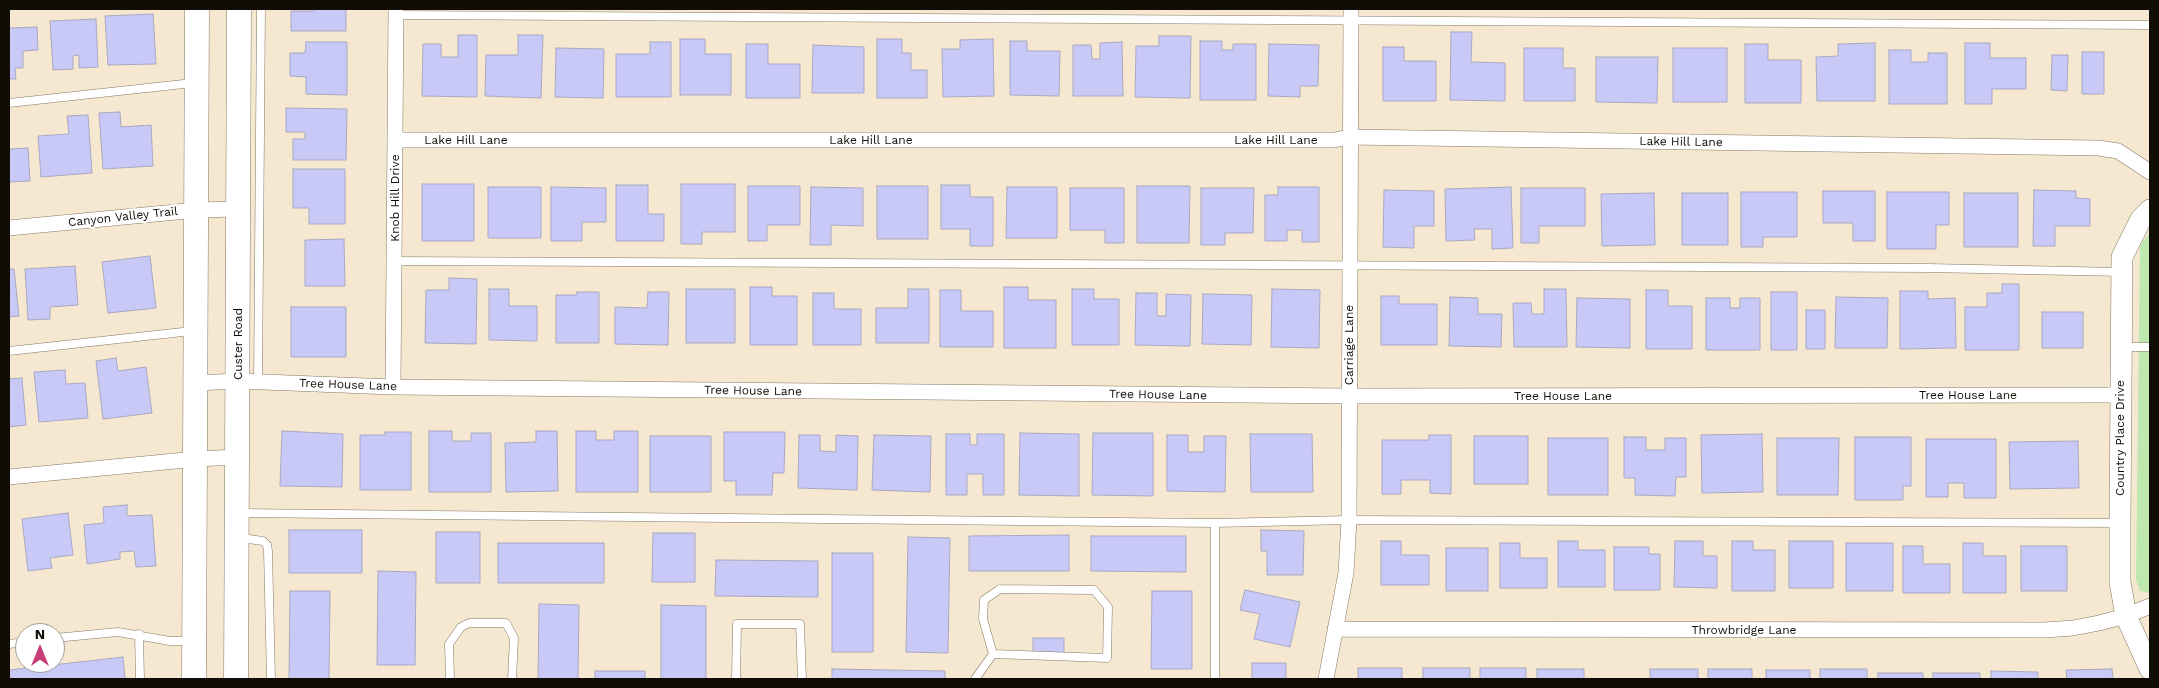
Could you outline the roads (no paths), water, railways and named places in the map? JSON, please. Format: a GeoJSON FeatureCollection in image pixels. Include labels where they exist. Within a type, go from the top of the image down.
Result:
{"type":"FeatureCollection","features":[{"type":"Feature","properties":{"kind":"main road"},"geometry":{"type":"LineString","coordinates":[[194,679],[197,9]]}},
{"type":"Feature","properties":{"kind":"main road","name":"Custer Road"},"geometry":{"type":"LineString","coordinates":[[236,679],[238,457],[248,382],[238,209],[239,9]]}},
{"type":"Feature","properties":{"kind":"street","name":"Knob Hill Drive"},"geometry":{"type":"LineString","coordinates":[[393,387],[396,12]]}},
{"type":"Feature","properties":{"kind":"street","name":"Carriage Lane"},"geometry":{"type":"LineString","coordinates":[[1326,679],[1346,573],[1349,520],[1351,14]]}},
{"type":"Feature","properties":{"kind":"street","name":"Lake Hill Lane"},"geometry":{"type":"LineString","coordinates":[[395,140],[1334,140],[1350,137],[2098,148],[2118,151],[2150,172]]}},
{"type":"Feature","properties":{"kind":"street","name":"Canyon Valley Trail"},"geometry":{"type":"LineString","coordinates":[[9,228],[197,210],[238,209]]}},
{"type":"Feature","properties":{"kind":"street","name":"Country Place Drive"},"geometry":{"type":"LineString","coordinates":[[2150,210],[2141,219],[2122,257],[2120,395],[2120,582],[2126,616],[2150,669]]}},
{"type":"Feature","properties":{"kind":"street","name":"Tree House Lane"},"geometry":{"type":"LineString","coordinates":[[196,383],[248,382],[393,387],[1349,396],[2120,395]]}},
{"type":"Feature","properties":{"kind":"street"},"geometry":{"type":"LineString","coordinates":[[9,477],[196,459],[238,457]]}},
{"type":"Feature","properties":{"kind":"street","name":"Throwbridge Lane"},"geometry":{"type":"LineString","coordinates":[[1335,629],[2045,630],[2073,628],[2126,616],[2150,606]]}},
{"type":"Feature","properties":{"kind":"lane"},"geometry":{"type":"LineString","coordinates":[[248,382],[262,9]]}},
{"type":"Feature","properties":{"kind":"lane"},"geometry":{"type":"LineString","coordinates":[[396,12],[1351,14],[2150,26]]}},
{"type":"Feature","properties":{"kind":"lane"},"geometry":{"type":"LineString","coordinates":[[9,103],[197,83]]}},
{"type":"Feature","properties":{"kind":"lane"},"geometry":{"type":"LineString","coordinates":[[394,260],[1929,268],[2121,272]]}},
{"type":"Feature","properties":{"kind":"lane"},"geometry":{"type":"LineString","coordinates":[[9,350],[196,331]]}},
{"type":"Feature","properties":{"kind":"lane"},"geometry":{"type":"LineString","coordinates":[[2121,348],[2150,347]]}},
{"type":"Feature","properties":{"kind":"lane"},"geometry":{"type":"LineString","coordinates":[[237,513],[1215,522],[1349,520],[2120,523]]}},
{"type":"Feature","properties":{"kind":"lane"},"geometry":{"type":"LineString","coordinates":[[1214,679],[1215,522]]}},
{"type":"Feature","properties":{"kind":"lane"},"geometry":{"type":"LineString","coordinates":[[237,538],[259,539],[267,545],[271,679]]}},
{"type":"Feature","properties":{"kind":"lane"},"geometry":{"type":"LineString","coordinates":[[1000,590],[1094,590],[1108,607],[1107,658],[993,654],[983,619],[984,600],[1000,590]]}},
{"type":"Feature","properties":{"kind":"lane"},"geometry":{"type":"LineString","coordinates":[[450,679],[450,644],[461,627],[469,623],[506,623],[514,638],[512,679]]}},
{"type":"Feature","properties":{"kind":"lane"},"geometry":{"type":"LineString","coordinates":[[736,679],[737,624],[800,624],[802,679]]}},
{"type":"Feature","properties":{"kind":"lane"},"geometry":{"type":"LineString","coordinates":[[65,637],[118,632],[139,634],[170,641],[194,641]]}},
{"type":"Feature","properties":{"kind":"lane"},"geometry":{"type":"LineString","coordinates":[[139,634],[140,679]]}},
{"type":"Feature","properties":{"kind":"lane"},"geometry":{"type":"LineString","coordinates":[[974,679],[993,654]]}}]}
